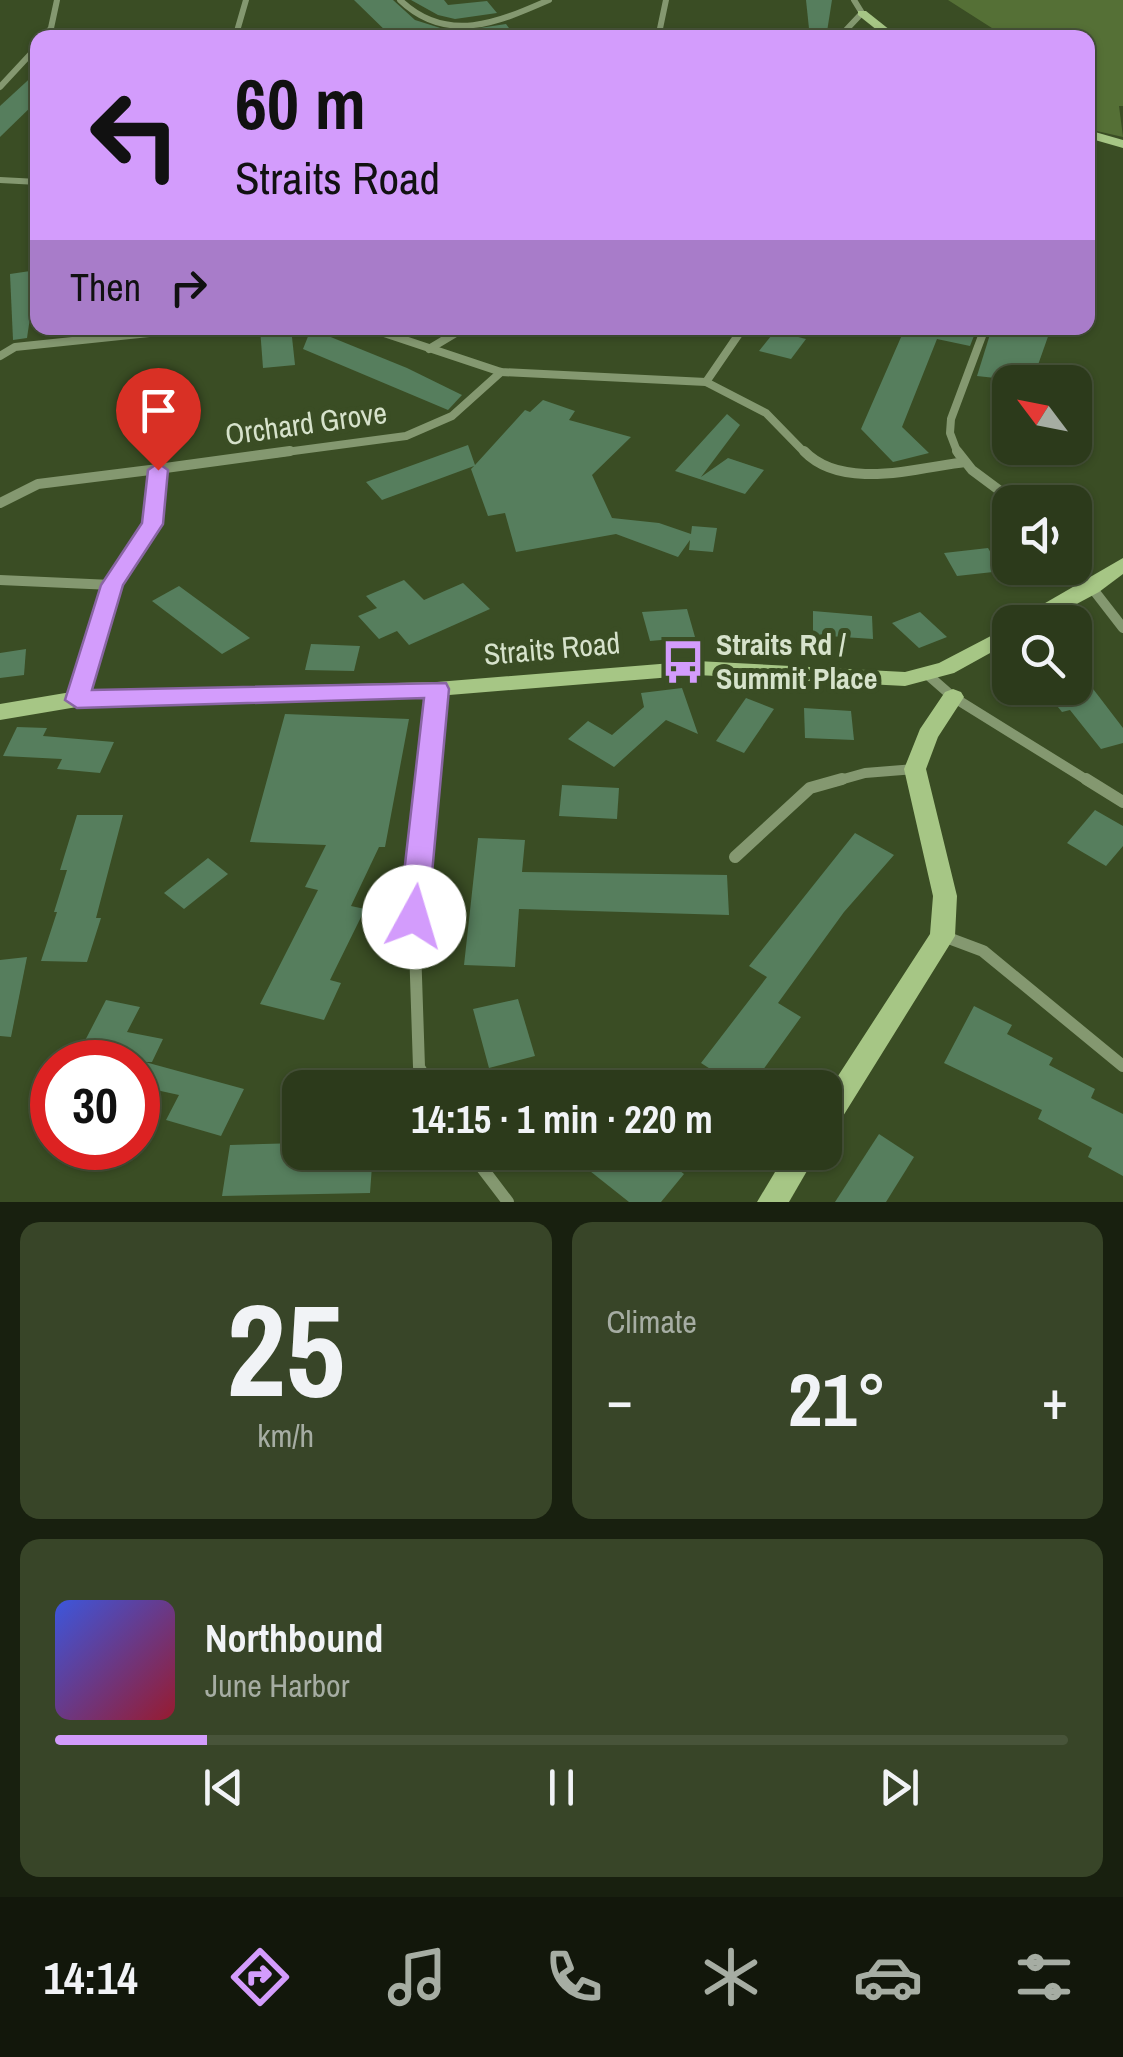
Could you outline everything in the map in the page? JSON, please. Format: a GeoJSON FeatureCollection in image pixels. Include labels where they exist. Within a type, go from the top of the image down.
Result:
{"type":"FeatureCollection","features":[{"type":"Feature","properties":{"kind":"street"},"geometry":{"type":"LineString","coordinates":[[50,30],[57,0]]}},
{"type":"Feature","properties":{"kind":"street"},"geometry":{"type":"LineString","coordinates":[[240,30],[246,0]]}},
{"type":"Feature","properties":{"kind":"street"},"geometry":{"type":"LineString","coordinates":[[400,0],[407,9],[462,26],[495,24],[549,0]]}},
{"type":"Feature","properties":{"kind":"street"},"geometry":{"type":"LineString","coordinates":[[660,30],[666,0]]}},
{"type":"Feature","properties":{"kind":"street"},"geometry":{"type":"LineString","coordinates":[[854,0],[862,14],[884,30]]}},
{"type":"Feature","properties":{"kind":"street"},"geometry":{"type":"LineString","coordinates":[[846,30],[862,14]]}},
{"type":"Feature","properties":{"kind":"street"},"geometry":{"type":"LineString","coordinates":[[0,87],[30,55]]}},
{"type":"Feature","properties":{"kind":"street"},"geometry":{"type":"LineString","coordinates":[[1095,136],[1123,144]]}},
{"type":"Feature","properties":{"kind":"street"},"geometry":{"type":"LineString","coordinates":[[0,180],[30,182]]}},
{"type":"Feature","properties":{"kind":"street"},"geometry":{"type":"LineString","coordinates":[[0,356],[15,347],[130,335]]}},
{"type":"Feature","properties":{"kind":"street"},"geometry":{"type":"LineString","coordinates":[[389,335],[501,372],[706,382],[766,413],[813,462],[836,471],[872,473],[964,462]]}},
{"type":"Feature","properties":{"kind":"street"},"geometry":{"type":"LineString","coordinates":[[429,349],[452,335]]}},
{"type":"Feature","properties":{"kind":"street"},"geometry":{"type":"LineString","coordinates":[[706,382],[738,335]]}},
{"type":"Feature","properties":{"kind":"street"},"geometry":{"type":"LineString","coordinates":[[982,335],[950,418],[952,444],[964,462],[994,485]]}},
{"type":"Feature","properties":{"kind":"street"},"geometry":{"type":"LineString","coordinates":[[0,340],[15,347]]}},
{"type":"Feature","properties":{"kind":"street","name":"Orchard Grove"},"geometry":{"type":"LineString","coordinates":[[0,502],[38,484],[406,436],[452,416],[501,372]]}},
{"type":"Feature","properties":{"kind":"street"},"geometry":{"type":"LineString","coordinates":[[77,700],[112,585],[148,536],[158,470]]}},
{"type":"Feature","properties":{"kind":"street"},"geometry":{"type":"LineString","coordinates":[[1058,605],[1123,564]]}},
{"type":"Feature","properties":{"kind":"street"},"geometry":{"type":"LineString","coordinates":[[0,580],[112,585]]}},
{"type":"Feature","properties":{"kind":"street"},"geometry":{"type":"LineString","coordinates":[[1092,586],[1123,628]]}},
{"type":"Feature","properties":{"kind":"street"},"geometry":{"type":"LineString","coordinates":[[992,643],[929,676],[953,697],[1123,802]]}},
{"type":"Feature","properties":{"kind":"street","name":"Straits Road"},"geometry":{"type":"LineString","coordinates":[[0,712],[77,700],[437,689],[697,668],[905,679],[929,676]]}},
{"type":"Feature","properties":{"kind":"street"},"geometry":{"type":"LineString","coordinates":[[421,1070],[414,917],[437,689]]}},
{"type":"Feature","properties":{"kind":"street"},"geometry":{"type":"LineString","coordinates":[[842,1093],[942,936],[945,896],[915,769],[928,736],[953,697]]}},
{"type":"Feature","properties":{"kind":"street"},"geometry":{"type":"LineString","coordinates":[[735,857],[810,788],[865,773],[915,769]]}},
{"type":"Feature","properties":{"kind":"street"},"geometry":{"type":"LineString","coordinates":[[942,936],[983,951],[1123,1066]]}},
{"type":"Feature","properties":{"kind":"street"},"geometry":{"type":"LineString","coordinates":[[484,1170],[508,1202]]}},
{"type":"Feature","properties":{"kind":"street"},"geometry":{"type":"LineString","coordinates":[[772,1202],[792,1170]]}},
{"type":"Feature","properties":{"kind":"green space"},"geometry":{"type":"Polygon","coordinates":[[[948,0],[1123,0],[1123,106],[1119,106],[1123,137],[1095,131],[1095,30],[995,30],[948,0]]]}},
{"type":"Feature","properties":{"kind":"building"},"geometry":{"type":"Polygon","coordinates":[[[354,0],[393,0],[415,20],[447,30],[385,30],[354,0]]]}},
{"type":"Feature","properties":{"kind":"building"},"geometry":{"type":"Polygon","coordinates":[[[411,0],[444,0],[448,5],[487,1],[497,13],[455,19],[438,15],[411,0]]]}},
{"type":"Feature","properties":{"kind":"building"},"geometry":{"type":"Polygon","coordinates":[[[806,0],[832,0],[827,30],[809,30],[806,0]]]}},
{"type":"Feature","properties":{"kind":"building"},"geometry":{"type":"Polygon","coordinates":[[[506,24],[510,30],[466,30],[506,24]]]}},
{"type":"Feature","properties":{"kind":"building"},"geometry":{"type":"Polygon","coordinates":[[[30,78],[30,108],[0,137],[0,106],[30,78]]]}},
{"type":"Feature","properties":{"kind":"building"},"geometry":{"type":"Polygon","coordinates":[[[30,271],[27,338],[13,340],[10,274],[30,271]]]}},
{"type":"Feature","properties":{"kind":"building"},"geometry":{"type":"Polygon","coordinates":[[[261,335],[292,335],[295,365],[263,368],[261,335]]]}},
{"type":"Feature","properties":{"kind":"building"},"geometry":{"type":"Polygon","coordinates":[[[309,335],[326,335],[462,395],[448,410],[303,349],[309,335]]]}},
{"type":"Feature","properties":{"kind":"building"},"geometry":{"type":"Polygon","coordinates":[[[772,335],[806,339],[791,359],[759,351],[772,335]]]}},
{"type":"Feature","properties":{"kind":"building"},"geometry":{"type":"Polygon","coordinates":[[[902,335],[974,335],[970,346],[937,339],[902,427],[929,453],[893,462],[861,429],[902,335]]]}},
{"type":"Feature","properties":{"kind":"building"},"geometry":{"type":"Polygon","coordinates":[[[990,335],[1049,335],[1038,365],[992,365],[992,378],[977,376],[990,335]]]}},
{"type":"Feature","properties":{"kind":"building"},"geometry":{"type":"Polygon","coordinates":[[[543,400],[575,411],[569,420],[631,437],[592,475],[612,518],[659,523],[691,534],[692,526],[717,528],[713,552],[689,550],[690,540],[678,557],[616,534],[516,552],[505,513],[488,516],[471,469],[474,466],[382,500],[366,482],[468,445],[475,465],[525,410],[530,412],[543,400]]]}},
{"type":"Feature","properties":{"kind":"building"},"geometry":{"type":"Polygon","coordinates":[[[727,414],[740,425],[701,477],[728,458],[764,470],[745,494],[675,471],[727,414]]]}},
{"type":"Feature","properties":{"kind":"building"},"geometry":{"type":"Polygon","coordinates":[[[988,548],[992,572],[957,576],[944,553],[988,548]]]}},
{"type":"Feature","properties":{"kind":"building"},"geometry":{"type":"Polygon","coordinates":[[[404,580],[424,600],[463,583],[490,609],[409,645],[397,631],[379,639],[358,616],[377,608],[366,596],[404,580]]]}},
{"type":"Feature","properties":{"kind":"building"},"geometry":{"type":"Polygon","coordinates":[[[179,586],[250,638],[222,654],[152,601],[179,586]]]}},
{"type":"Feature","properties":{"kind":"building"},"geometry":{"type":"Polygon","coordinates":[[[687,609],[695,637],[650,641],[642,612],[687,609]]]}},
{"type":"Feature","properties":{"kind":"building"},"geometry":{"type":"Polygon","coordinates":[[[813,611],[872,616],[873,639],[813,635],[813,611]]]}},
{"type":"Feature","properties":{"kind":"building"},"geometry":{"type":"Polygon","coordinates":[[[920,612],[947,637],[919,648],[892,623],[920,612]]]}},
{"type":"Feature","properties":{"kind":"building"},"geometry":{"type":"Polygon","coordinates":[[[311,644],[360,646],[354,671],[305,670],[311,644]]]}},
{"type":"Feature","properties":{"kind":"building"},"geometry":{"type":"Polygon","coordinates":[[[26,649],[24,675],[0,678],[0,653],[26,649]]]}},
{"type":"Feature","properties":{"kind":"building"},"geometry":{"type":"Polygon","coordinates":[[[682,688],[698,734],[666,720],[614,767],[568,739],[588,721],[612,735],[644,707],[641,693],[682,688]]]}},
{"type":"Feature","properties":{"kind":"building"},"geometry":{"type":"Polygon","coordinates":[[[1092,688],[1123,728],[1123,743],[1101,749],[1070,710],[1062,712],[1056,705],[1092,705],[1092,688]]]}},
{"type":"Feature","properties":{"kind":"building"},"geometry":{"type":"Polygon","coordinates":[[[746,698],[774,709],[744,753],[716,741],[746,698]]]}},
{"type":"Feature","properties":{"kind":"building"},"geometry":{"type":"Polygon","coordinates":[[[804,708],[851,711],[854,740],[805,738],[804,708]]]}},
{"type":"Feature","properties":{"kind":"building"},"geometry":{"type":"Polygon","coordinates":[[[285,714],[409,719],[385,847],[379,847],[351,906],[365,909],[330,980],[341,983],[324,1020],[260,1004],[318,890],[305,887],[326,845],[250,842],[285,714]]]}},
{"type":"Feature","properties":{"kind":"building"},"geometry":{"type":"Polygon","coordinates":[[[17,727],[47,728],[43,736],[114,742],[100,773],[57,769],[62,759],[3,756],[17,727]]]}},
{"type":"Feature","properties":{"kind":"building"},"geometry":{"type":"Polygon","coordinates":[[[562,785],[619,788],[617,819],[559,816],[562,785]]]}},
{"type":"Feature","properties":{"kind":"building"},"geometry":{"type":"Polygon","coordinates":[[[1095,810],[1123,826],[1123,846],[1106,866],[1067,843],[1095,810]]]}},
{"type":"Feature","properties":{"kind":"building"},"geometry":{"type":"Polygon","coordinates":[[[77,815],[123,815],[96,918],[101,918],[87,962],[41,961],[57,912],[67,870],[60,870],[77,815]]]}},
{"type":"Feature","properties":{"kind":"building"},"geometry":{"type":"Polygon","coordinates":[[[855,833],[894,855],[844,912],[778,1003],[801,1017],[763,1070],[712,1070],[701,1063],[767,977],[749,966],[855,833]]]}},
{"type":"Feature","properties":{"kind":"building"},"geometry":{"type":"Polygon","coordinates":[[[478,838],[525,840],[522,872],[727,875],[729,915],[519,909],[515,967],[464,965],[478,838]]]}},
{"type":"Feature","properties":{"kind":"building"},"geometry":{"type":"Polygon","coordinates":[[[208,858],[228,874],[184,909],[164,893],[208,858]]]}},
{"type":"Feature","properties":{"kind":"building"},"geometry":{"type":"Polygon","coordinates":[[[27,957],[11,1037],[0,1036],[0,960],[27,957]]]}},
{"type":"Feature","properties":{"kind":"building"},"geometry":{"type":"Polygon","coordinates":[[[518,999],[535,1056],[489,1068],[473,1009],[518,999]]]}},
{"type":"Feature","properties":{"kind":"building"},"geometry":{"type":"Polygon","coordinates":[[[106,1000],[140,1007],[127,1032],[163,1039],[160,1045],[160,1040],[85,1040],[106,1000]]]}},
{"type":"Feature","properties":{"kind":"building"},"geometry":{"type":"Polygon","coordinates":[[[974,1006],[1012,1025],[1007,1034],[1053,1058],[1049,1065],[1095,1089],[1091,1098],[1123,1114],[1123,1176],[1088,1157],[1092,1148],[1038,1119],[1042,1110],[944,1063],[974,1006]]]}},
{"type":"Feature","properties":{"kind":"building"},"geometry":{"type":"Polygon","coordinates":[[[160,1066],[244,1089],[221,1136],[166,1120],[179,1095],[160,1091],[160,1066]]]}},
{"type":"Feature","properties":{"kind":"building"},"geometry":{"type":"Polygon","coordinates":[[[879,1134],[914,1157],[886,1202],[835,1202],[879,1134]]]}},
{"type":"Feature","properties":{"kind":"building"},"geometry":{"type":"Polygon","coordinates":[[[282,1144],[282,1170],[372,1170],[370,1193],[222,1196],[230,1145],[282,1144]]]}},
{"type":"Feature","properties":{"kind":"building"},"geometry":{"type":"Polygon","coordinates":[[[589,1170],[679,1170],[684,1174],[661,1202],[629,1202],[589,1170]]]}},
{"type":"Feature","properties":{"kind":"place","name":"Straits Rd / Summit Place"},"geometry":{"type":"Point","coordinates":[683,662]}},
{"type":"Feature","properties":{"kind":"route"},"geometry":{"type":"LineString","coordinates":[[158,470],[153,524],[112,585],[77,700],[437,689],[414,917]]}}]}
